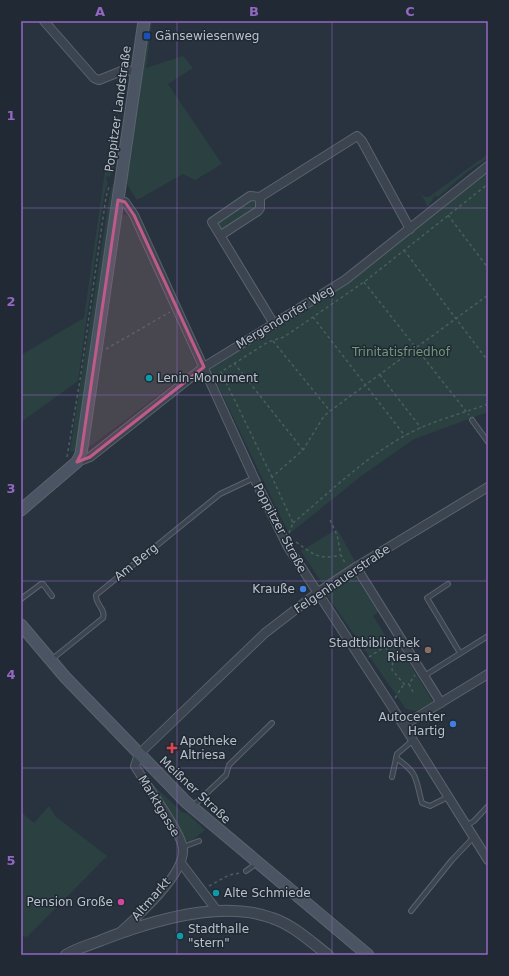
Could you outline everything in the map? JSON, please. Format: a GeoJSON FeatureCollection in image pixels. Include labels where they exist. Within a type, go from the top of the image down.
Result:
{"type":"FeatureCollection","features":[{"type":"Feature","properties":{"kind":"main road","name":"Poppitzer Landstraße"},"geometry":{"type":"LineString","coordinates":[[78,462],[81,454],[96,355],[144,21]]}},
{"type":"Feature","properties":{"kind":"main road"},"geometry":{"type":"LineString","coordinates":[[21,510],[78,462]]}},
{"type":"Feature","properties":{"kind":"main road","name":"Meißner Straße"},"geometry":{"type":"LineString","coordinates":[[21,625],[50,661],[192,807],[368,955]]}},
{"type":"Feature","properties":{"kind":"street"},"geometry":{"type":"LineString","coordinates":[[44,21],[94,78],[99,80],[124,70],[137,72]]}},
{"type":"Feature","properties":{"kind":"street"},"geometry":{"type":"LineString","coordinates":[[274,324],[212,222],[214,220],[250,196],[260,197],[357,136],[410,229]]}},
{"type":"Feature","properties":{"kind":"street","name":"Mergendorfer Weg"},"geometry":{"type":"LineString","coordinates":[[78,462],[90,457],[204,367],[345,280],[410,229],[478,172],[488,166]]}},
{"type":"Feature","properties":{"kind":"street"},"geometry":{"type":"LineString","coordinates":[[221,235],[258,211],[260,208],[260,197]]}},
{"type":"Feature","properties":{"kind":"street","name":"Poppitzer Straße"},"geometry":{"type":"LineString","coordinates":[[118,200],[125,202],[132,211],[254,478],[288,547],[404,725],[412,741],[488,860]]}},
{"type":"Feature","properties":{"kind":"street","name":"Felgenhauerstraße"},"geometry":{"type":"LineString","coordinates":[[139,754],[265,633],[317,593],[353,569],[488,487]]}},
{"type":"Feature","properties":{"kind":"street"},"geometry":{"type":"LineString","coordinates":[[353,569],[400,636],[441,703]]}},
{"type":"Feature","properties":{"kind":"street"},"geometry":{"type":"LineString","coordinates":[[404,725],[488,674]]}},
{"type":"Feature","properties":{"kind":"street","name":"Marktgasse"},"geometry":{"type":"LineString","coordinates":[[139,754],[135,766],[177,834],[183,848],[181,861]]}},
{"type":"Feature","properties":{"kind":"street"},"geometry":{"type":"LineString","coordinates":[[181,861],[218,912]]}},
{"type":"Feature","properties":{"kind":"street","name":"Altmarkt"},"geometry":{"type":"LineString","coordinates":[[119,933],[144,911],[162,891],[181,861]]}},
{"type":"Feature","properties":{"kind":"street"},"geometry":{"type":"LineString","coordinates":[[66,955],[119,933],[184,914],[218,912],[253,913],[273,918],[293,928],[328,955]]}},
{"type":"Feature","properties":{"kind":"lane"},"geometry":{"type":"LineString","coordinates":[[472,420],[488,442]]}},
{"type":"Feature","properties":{"kind":"lane","name":"Am Berg"},"geometry":{"type":"LineString","coordinates":[[50,661],[103,618],[104,611],[96,599],[96,595],[99,592],[220,494],[254,478]]}},
{"type":"Feature","properties":{"kind":"lane"},"geometry":{"type":"LineString","coordinates":[[21,599],[41,584],[43,584],[52,596]]}},
{"type":"Feature","properties":{"kind":"lane"},"geometry":{"type":"LineString","coordinates":[[448,584],[427,598],[460,653]]}},
{"type":"Feature","properties":{"kind":"lane"},"geometry":{"type":"LineString","coordinates":[[423,673],[488,636]]}},
{"type":"Feature","properties":{"kind":"lane"},"geometry":{"type":"LineString","coordinates":[[192,807],[226,775],[228,765],[272,723]]}},
{"type":"Feature","properties":{"kind":"lane"},"geometry":{"type":"LineString","coordinates":[[392,777],[397,754],[412,741]]}},
{"type":"Feature","properties":{"kind":"lane"},"geometry":{"type":"LineString","coordinates":[[396,758],[411,769],[415,774],[422,803],[430,806],[448,797]]}},
{"type":"Feature","properties":{"kind":"lane"},"geometry":{"type":"LineString","coordinates":[[467,825],[488,806]]}},
{"type":"Feature","properties":{"kind":"lane"},"geometry":{"type":"LineString","coordinates":[[411,911],[452,860],[474,837]]}},
{"type":"Feature","properties":{"kind":"lane"},"geometry":{"type":"LineString","coordinates":[[183,848],[199,842]]}},
{"type":"Feature","properties":{"kind":"lane"},"geometry":{"type":"LineString","coordinates":[[246,871],[257,863]]}},
{"type":"Feature","properties":{"kind":"path"},"geometry":{"type":"LineString","coordinates":[[69,451],[106,197],[112,183]]}},
{"type":"Feature","properties":{"kind":"path"},"geometry":{"type":"LineString","coordinates":[[293,523],[220,372],[272,341],[284,337],[364,282],[488,184]]}},
{"type":"Feature","properties":{"kind":"path"},"geometry":{"type":"LineString","coordinates":[[448,215],[488,268]]}},
{"type":"Feature","properties":{"kind":"path"},"geometry":{"type":"LineString","coordinates":[[404,250],[488,361]]}},
{"type":"Feature","properties":{"kind":"path"},"geometry":{"type":"LineString","coordinates":[[364,282],[472,420]]}},
{"type":"Feature","properties":{"kind":"path"},"geometry":{"type":"LineString","coordinates":[[272,477],[303,450],[324,416],[488,295]]}},
{"type":"Feature","properties":{"kind":"path"},"geometry":{"type":"LineString","coordinates":[[96,355],[177,308]]}},
{"type":"Feature","properties":{"kind":"path"},"geometry":{"type":"LineString","coordinates":[[313,317],[405,436]]}},
{"type":"Feature","properties":{"kind":"path"},"geometry":{"type":"LineString","coordinates":[[272,341],[330,411]]}},
{"type":"Feature","properties":{"kind":"path"},"geometry":{"type":"LineString","coordinates":[[234,363],[303,450]]}},
{"type":"Feature","properties":{"kind":"path"},"geometry":{"type":"LineString","coordinates":[[380,375],[421,428]]}},
{"type":"Feature","properties":{"kind":"path"},"geometry":{"type":"LineString","coordinates":[[288,547],[289,534],[293,523],[353,472],[405,436],[421,428],[488,404]]}},
{"type":"Feature","properties":{"kind":"path"},"geometry":{"type":"LineString","coordinates":[[330,520],[337,535],[341,555],[353,569]]}},
{"type":"Feature","properties":{"kind":"path"},"geometry":{"type":"LineString","coordinates":[[296,542],[319,557],[327,558],[341,555]]}},
{"type":"Feature","properties":{"kind":"path"},"geometry":{"type":"LineString","coordinates":[[362,662],[400,636]]}},
{"type":"Feature","properties":{"kind":"path"},"geometry":{"type":"LineString","coordinates":[[385,647],[392,659],[392,670],[404,684],[409,684]]}},
{"type":"Feature","properties":{"kind":"path"},"geometry":{"type":"LineString","coordinates":[[392,659],[408,649]]}},
{"type":"Feature","properties":{"kind":"path"},"geometry":{"type":"LineString","coordinates":[[409,684],[415,675],[423,673]]}},
{"type":"Feature","properties":{"kind":"path"},"geometry":{"type":"LineString","coordinates":[[389,702],[397,696],[404,684]]}},
{"type":"Feature","properties":{"kind":"path"},"geometry":{"type":"LineString","coordinates":[[409,684],[413,692]]}},
{"type":"Feature","properties":{"kind":"path"},"geometry":{"type":"LineString","coordinates":[[203,890],[216,881],[246,871]]}},
{"type":"Feature","properties":{"kind":"highlighted area"},"geometry":{"type":"Polygon","coordinates":[[[118,200],[125,202],[134,215],[204,367],[90,457],[77,462],[81,454],[118,200]]]}},
{"type":"Feature","properties":{"kind":"green space"},"geometry":{"type":"Polygon","coordinates":[[[148,21],[152,21],[146,68],[183,56],[193,68],[168,84],[222,164],[195,180],[183,174],[137,200],[128,186],[126,178],[148,21]]]}},
{"type":"Feature","properties":{"kind":"green space"},"geometry":{"type":"Polygon","coordinates":[[[488,154],[488,158],[468,171],[438,197],[435,195],[428,207],[421,194],[425,197],[429,197],[488,154]]]}},
{"type":"Feature","properties":{"kind":"green space"},"geometry":{"type":"Polygon","coordinates":[[[107,157],[114,166],[110,177],[107,176],[106,180],[108,182],[104,195],[78,381],[21,422],[21,355],[84,318],[107,157]]]}},
{"type":"Feature","properties":{"kind":"green space","name":"Trinitatisfriedhof"},"geometry":{"type":"Polygon","coordinates":[[[488,171],[488,412],[414,439],[360,477],[289,534],[210,369],[347,284],[488,171]]]}},
{"type":"Feature","properties":{"kind":"green space"},"geometry":{"type":"Polygon","coordinates":[[[113,184],[116,184],[76,452],[70,451],[110,193],[113,184]]]}},
{"type":"Feature","properties":{"kind":"green space"},"geometry":{"type":"Polygon","coordinates":[[[252,199],[257,205],[256,208],[221,229],[216,222],[252,199]]]}},
{"type":"Feature","properties":{"kind":"green space"},"geometry":{"type":"Polygon","coordinates":[[[125,214],[131,218],[197,366],[87,449],[120,217],[125,214]]]}},
{"type":"Feature","properties":{"kind":"green space"},"geometry":{"type":"Polygon","coordinates":[[[337,529],[356,563],[322,583],[301,551],[337,529]]]}},
{"type":"Feature","properties":{"kind":"green space"},"geometry":{"type":"Polygon","coordinates":[[[355,576],[378,612],[373,616],[392,646],[397,643],[433,702],[416,711],[406,709],[326,594],[355,576]]]}},
{"type":"Feature","properties":{"kind":"green space"},"geometry":{"type":"Polygon","coordinates":[[[152,784],[182,812],[188,814],[205,830],[190,842],[186,840],[152,784]]]}},
{"type":"Feature","properties":{"kind":"green space"},"geometry":{"type":"Polygon","coordinates":[[[49,806],[55,816],[107,856],[27,937],[21,935],[21,812],[34,823],[49,806]]]}},
{"type":"Feature","properties":{"kind":"place","name":"Gänsewiesenweg"},"geometry":{"type":"Point","coordinates":[147,36]}},
{"type":"Feature","properties":{"kind":"place","name":"Lenin-Monument"},"geometry":{"type":"Point","coordinates":[149,378]}},
{"type":"Feature","properties":{"kind":"place","name":"Krauße"},"geometry":{"type":"Point","coordinates":[303,589]}},
{"type":"Feature","properties":{"kind":"place","name":"Stadtbibliothek Riesa"},"geometry":{"type":"Point","coordinates":[428,650]}},
{"type":"Feature","properties":{"kind":"place","name":"Autocenter Hartig"},"geometry":{"type":"Point","coordinates":[453,724]}},
{"type":"Feature","properties":{"kind":"place","name":"Apotheke Altriesa"},"geometry":{"type":"Point","coordinates":[172,748]}},
{"type":"Feature","properties":{"kind":"place","name":"Alte Schmiede"},"geometry":{"type":"Point","coordinates":[216,893]}},
{"type":"Feature","properties":{"kind":"place","name":"Pension Große"},"geometry":{"type":"Point","coordinates":[121,902]}},
{"type":"Feature","properties":{"kind":"place","name":"Stadthalle \"stern\""},"geometry":{"type":"Point","coordinates":[180,936]}}]}
